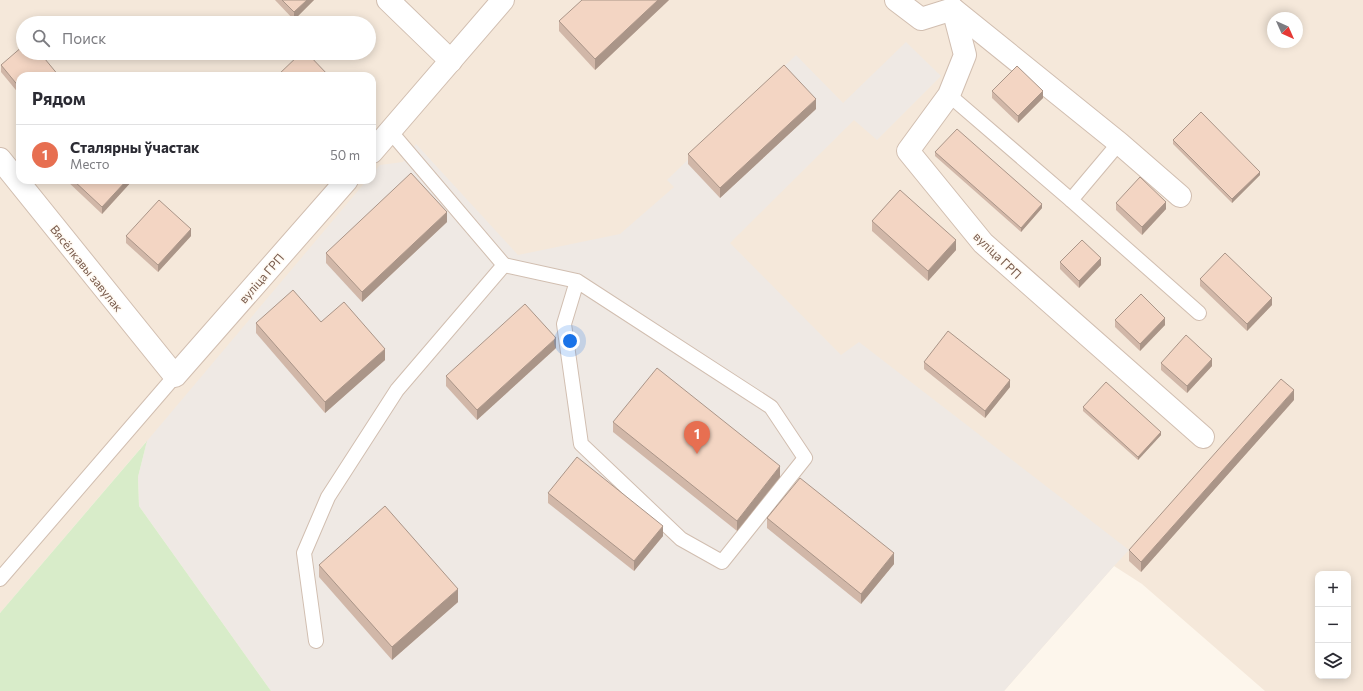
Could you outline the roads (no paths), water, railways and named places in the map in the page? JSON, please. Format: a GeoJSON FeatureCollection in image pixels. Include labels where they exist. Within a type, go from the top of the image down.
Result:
{"type":"FeatureCollection","features":[{"type":"Feature","properties":{"kind":"street"},"geometry":{"type":"LineString","coordinates":[[388,0],[451,61]]}},
{"type":"Feature","properties":{"kind":"street"},"geometry":{"type":"LineString","coordinates":[[376,147],[503,0]]}},
{"type":"Feature","properties":{"kind":"street"},"geometry":{"type":"LineString","coordinates":[[896,0],[921,18],[953,8],[1119,143],[1180,196]]}},
{"type":"Feature","properties":{"kind":"street","name":"вуліца ГРП"},"geometry":{"type":"LineString","coordinates":[[953,8],[965,55],[949,95],[908,151],[983,243],[1203,438]]}},
{"type":"Feature","properties":{"kind":"street","name":"Вясёлкавы завулак"},"geometry":{"type":"LineString","coordinates":[[0,159],[16,179]]}},
{"type":"Feature","properties":{"kind":"street","name":"Вясёлкавы завулак"},"geometry":{"type":"LineString","coordinates":[[20,184],[175,376]]}},
{"type":"Feature","properties":{"kind":"street","name":"вуліца ГРП"},"geometry":{"type":"LineString","coordinates":[[175,376],[343,184]]}},
{"type":"Feature","properties":{"kind":"lane"},"geometry":{"type":"LineString","coordinates":[[949,95],[1199,313]]}},
{"type":"Feature","properties":{"kind":"lane"},"geometry":{"type":"LineString","coordinates":[[390,131],[504,265],[577,281],[771,407],[805,458],[722,562],[682,539],[581,444],[564,324],[577,281]]}},
{"type":"Feature","properties":{"kind":"lane"},"geometry":{"type":"LineString","coordinates":[[1071,200],[1119,143]]}},
{"type":"Feature","properties":{"kind":"lane"},"geometry":{"type":"LineString","coordinates":[[316,641],[304,553],[328,497],[397,390],[504,265]]}},
{"type":"Feature","properties":{"kind":"lane"},"geometry":{"type":"LineString","coordinates":[[0,579],[175,376]]}},
{"type":"Feature","properties":{"kind":"place","name":"Сталярны ўчастак"},"geometry":{"type":"Point","coordinates":[697,454]}}]}
